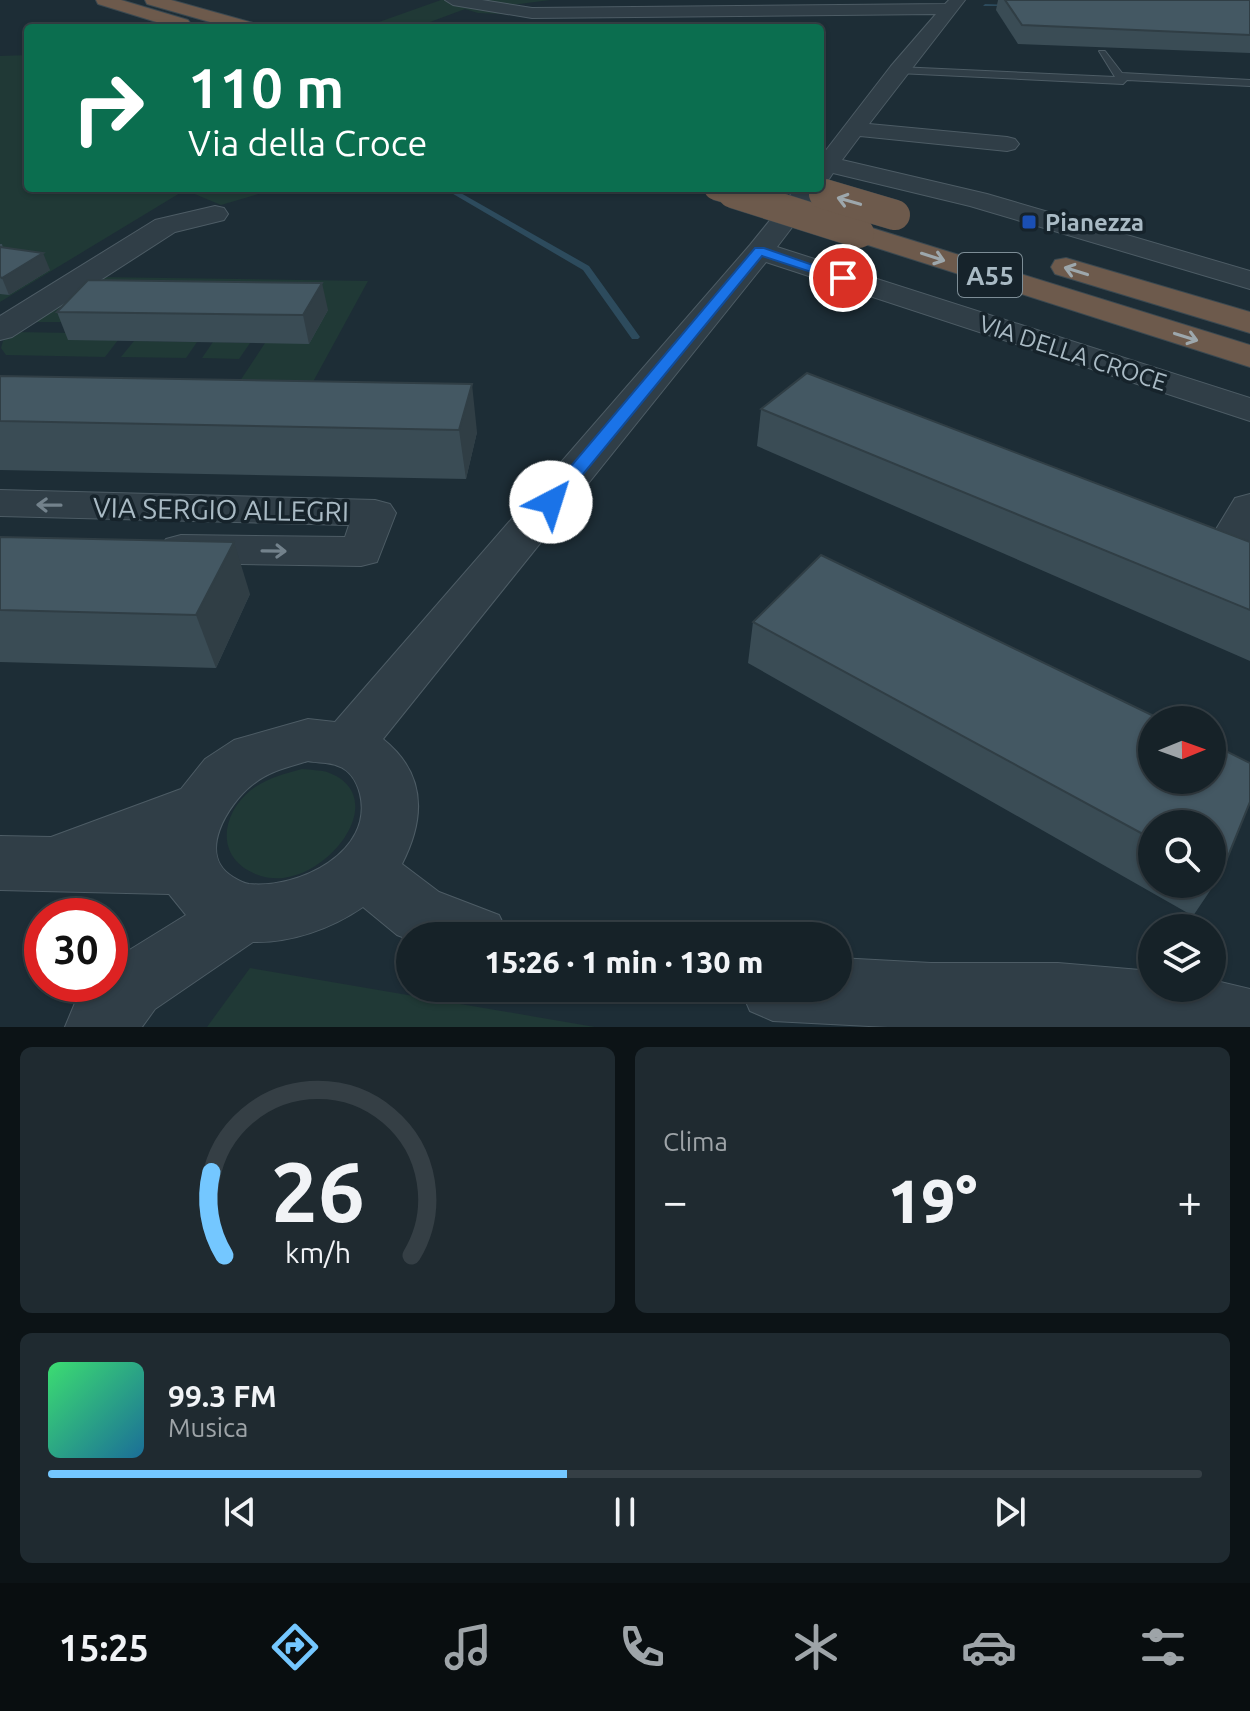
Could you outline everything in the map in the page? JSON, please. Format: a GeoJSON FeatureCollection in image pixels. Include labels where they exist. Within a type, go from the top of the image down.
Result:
{"type":"FeatureCollection","features":[{"type":"Feature","properties":{"kind":"highway"},"geometry":{"type":"LineString","coordinates":[[104,0],[182,24]]}},
{"type":"Feature","properties":{"kind":"highway"},"geometry":{"type":"LineString","coordinates":[[153,0],[237,24]]}},
{"type":"Feature","properties":{"kind":"highway","name":"A55"},"geometry":{"type":"LineString","coordinates":[[824,182],[895,215],[955,233]]}},
{"type":"Feature","properties":{"kind":"highway","name":"A55"},"geometry":{"type":"LineString","coordinates":[[729,192],[1250,356]]}},
{"type":"Feature","properties":{"kind":"highway","name":"A55"},"geometry":{"type":"LineString","coordinates":[[1045,261],[1250,323]]}},
{"type":"Feature","properties":{"kind":"street"},"geometry":{"type":"LineString","coordinates":[[453,0],[532,13],[954,5]]}},
{"type":"Feature","properties":{"kind":"street"},"geometry":{"type":"LineString","coordinates":[[824,166],[898,70],[954,5]]}},
{"type":"Feature","properties":{"kind":"street"},"geometry":{"type":"LineString","coordinates":[[853,129],[1007,144]]}},
{"type":"Feature","properties":{"kind":"street"},"geometry":{"type":"LineString","coordinates":[[824,179],[978,200],[1250,280]]}},
{"type":"Feature","properties":{"kind":"street"},"geometry":{"type":"LineString","coordinates":[[347,745],[760,251],[804,192]]}},
{"type":"Feature","properties":{"kind":"street"},"geometry":{"type":"LineString","coordinates":[[0,330],[165,226],[215,214]]}},
{"type":"Feature","properties":{"kind":"street","name":"VIA DELLA CROCE"},"geometry":{"type":"LineString","coordinates":[[760,251],[1250,410]]}},
{"type":"Feature","properties":{"kind":"street","name":"VIA SERGIO ALLEGRI"},"geometry":{"type":"LineString","coordinates":[[0,503],[375,513],[361,552],[141,548]]}},
{"type":"Feature","properties":{"kind":"street"},"geometry":{"type":"LineString","coordinates":[[1225,548],[1250,507]]}},
{"type":"Feature","properties":{"kind":"street"},"geometry":{"type":"LineString","coordinates":[[308,740],[347,745],[377,764],[392,795],[389,833],[363,871],[329,898],[287,913],[244,913],[207,897],[187,867],[186,837],[198,807],[227,773],[266,750],[308,740]]}},
{"type":"Feature","properties":{"kind":"street"},"geometry":{"type":"LineString","coordinates":[[27,863],[198,807]]}},
{"type":"Feature","properties":{"kind":"street"},"geometry":{"type":"LineString","coordinates":[[27,863],[187,867]]}},
{"type":"Feature","properties":{"kind":"street"},"geometry":{"type":"LineString","coordinates":[[363,871],[419,914],[440,922]]}},
{"type":"Feature","properties":{"kind":"street"},"geometry":{"type":"LineString","coordinates":[[99,1027],[132,986],[244,913]]}},
{"type":"Feature","properties":{"kind":"street"},"geometry":{"type":"LineString","coordinates":[[852,992],[931,996],[1058,996],[1185,1008],[1250,1023]]}},
{"type":"Feature","properties":{"kind":"lane"},"geometry":{"type":"LineString","coordinates":[[898,70],[1123,81],[1102,53]]}},
{"type":"Feature","properties":{"kind":"lane"},"geometry":{"type":"LineString","coordinates":[[1119,76],[1250,83]]}},
{"type":"Feature","properties":{"kind":"green space"},"geometry":{"type":"Polygon","coordinates":[[[441,0],[550,0],[512,5],[545,10],[852,8],[848,16],[544,16],[478,13],[465,9],[425,24],[373,24],[441,0]]]}},
{"type":"Feature","properties":{"kind":"green space"},"geometry":{"type":"Polygon","coordinates":[[[24,55],[24,192],[182,192],[0,302],[0,56],[24,55]]]}},
{"type":"Feature","properties":{"kind":"green space"},"geometry":{"type":"Polygon","coordinates":[[[190,192],[265,192],[221,205],[190,192]]]}},
{"type":"Feature","properties":{"kind":"green space"},"geometry":{"type":"Polygon","coordinates":[[[96,277],[368,281],[308,391],[234,390],[265,343],[309,343],[83,322],[30,322],[96,277]]]}},
{"type":"Feature","properties":{"kind":"green space"},"geometry":{"type":"Polygon","coordinates":[[[15,332],[74,333],[68,339],[118,340],[105,357],[6,355],[1,348],[3,341],[15,332]]]}},
{"type":"Feature","properties":{"kind":"green space"},"geometry":{"type":"Polygon","coordinates":[[[134,341],[197,342],[186,358],[121,357],[134,341]]]}},
{"type":"Feature","properties":{"kind":"green space"},"geometry":{"type":"Polygon","coordinates":[[[213,342],[250,343],[239,359],[202,358],[213,342]]]}},
{"type":"Feature","properties":{"kind":"green space"},"geometry":{"type":"Polygon","coordinates":[[[302,769],[327,772],[347,784],[355,801],[353,821],[343,840],[327,858],[306,871],[284,878],[261,876],[246,869],[229,850],[228,825],[232,813],[257,786],[302,769]]]}},
{"type":"Feature","properties":{"kind":"green space"},"geometry":{"type":"Polygon","coordinates":[[[250,968],[396,993],[396,1002],[449,1002],[595,1027],[207,1027],[250,968]]]}},
{"type":"Feature","properties":{"kind":"building"},"geometry":{"type":"Polygon","coordinates":[[[1005,0],[1250,0],[1250,35],[1022,25],[1005,0]]]}},
{"type":"Feature","properties":{"kind":"building"},"geometry":{"type":"Polygon","coordinates":[[[0,247],[43,253],[2,278],[0,247]]]}},
{"type":"Feature","properties":{"kind":"building"},"geometry":{"type":"Polygon","coordinates":[[[88,280],[322,283],[303,315],[57,312],[88,280]]]}},
{"type":"Feature","properties":{"kind":"building"},"geometry":{"type":"Polygon","coordinates":[[[807,373],[1250,542],[1250,610],[761,409],[807,373]]]}},
{"type":"Feature","properties":{"kind":"building"},"geometry":{"type":"Polygon","coordinates":[[[0,376],[472,384],[459,430],[0,421],[0,376]]]}},
{"type":"Feature","properties":{"kind":"building"},"geometry":{"type":"Polygon","coordinates":[[[0,537],[234,542],[196,615],[0,610],[0,537]]]}},
{"type":"Feature","properties":{"kind":"building"},"geometry":{"type":"Polygon","coordinates":[[[821,555],[1138,708],[1138,794],[1226,794],[1226,751],[1250,763],[1250,802],[1226,861],[1226,810],[1138,810],[1138,831],[753,622],[821,555]]]}},
{"type":"Feature","properties":{"kind":"waterway"},"geometry":{"type":"LineString","coordinates":[[985,5],[1014,6]]}},
{"type":"Feature","properties":{"kind":"waterway"},"geometry":{"type":"LineString","coordinates":[[454,192],[586,268],[635,337]]}},
{"type":"Feature","properties":{"kind":"place","name":"Pianezza"},"geometry":{"type":"Point","coordinates":[1029,222]}},
{"type":"Feature","properties":{"kind":"route"},"geometry":{"type":"LineString","coordinates":[[551,502],[760,251],[843,278]]}}]}
